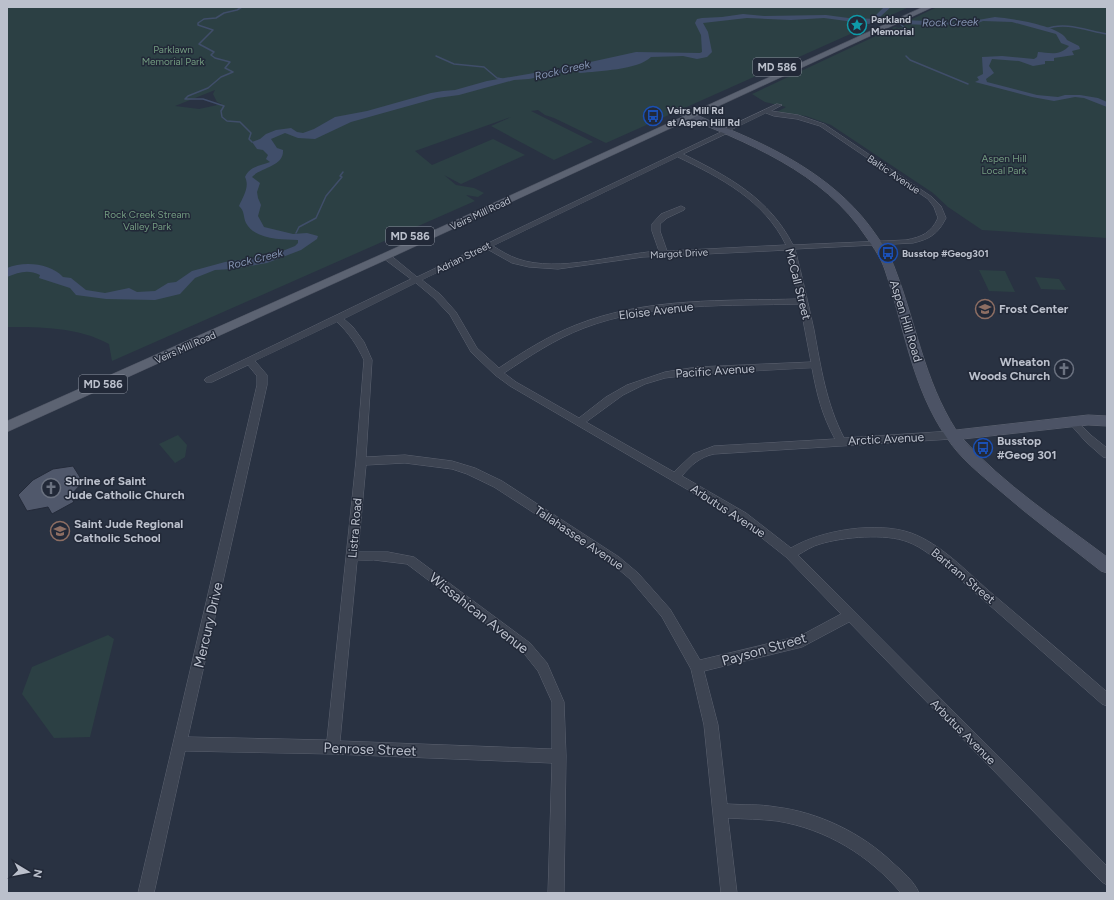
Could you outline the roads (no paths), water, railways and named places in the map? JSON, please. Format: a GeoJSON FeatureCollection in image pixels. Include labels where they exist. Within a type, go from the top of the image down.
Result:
{"type":"FeatureCollection","features":[{"type":"Feature","properties":{"kind":"main road","name":"Veirs Mill Road"},"geometry":{"type":"LineString","coordinates":[[348,268],[386,256],[750,88],[890,22],[916,7]]}},
{"type":"Feature","properties":{"kind":"main road","name":"Veirs Mill Road"},"geometry":{"type":"LineString","coordinates":[[674,112],[725,92],[876,24],[903,19],[929,7]]}},
{"type":"Feature","properties":{"kind":"main road","name":"Veirs Mill Road"},"geometry":{"type":"LineString","coordinates":[[7,427],[194,338],[348,268],[483,202],[658,120]]}},
{"type":"Feature","properties":{"kind":"main road","name":"Veirs Mill Road"},"geometry":{"type":"LineString","coordinates":[[7,417],[194,338]]}},
{"type":"Feature","properties":{"kind":"street","name":"Adrian Street"},"geometry":{"type":"LineString","coordinates":[[210,380],[779,105]]}},
{"type":"Feature","properties":{"kind":"street","name":"Baltic Avenue"},"geometry":{"type":"LineString","coordinates":[[766,111],[822,125],[930,198],[938,206],[942,218],[938,230],[930,236],[906,242],[876,244]]}},
{"type":"Feature","properties":{"kind":"street","name":"Aspen Hill Road"},"geometry":{"type":"LineString","coordinates":[[674,112],[690,116],[779,155],[816,179],[853,212],[869,232],[889,267],[929,395],[952,435],[978,464],[1107,566]]}},
{"type":"Feature","properties":{"kind":"street","name":"McCall Street"},"geometry":{"type":"LineString","coordinates":[[678,154],[716,173],[747,193],[773,219],[791,248],[804,301],[815,365],[830,420],[841,441]]}},
{"type":"Feature","properties":{"kind":"street"},"geometry":{"type":"LineString","coordinates":[[664,253],[656,231],[656,224],[664,216],[681,208]]}},
{"type":"Feature","properties":{"kind":"street","name":"Margot Drive"},"geometry":{"type":"LineString","coordinates":[[488,246],[516,261],[550,267],[568,266],[631,256],[664,253],[876,244]]}},
{"type":"Feature","properties":{"kind":"street","name":"Arbutus Avenue"},"geometry":{"type":"LineString","coordinates":[[386,256],[437,296],[453,314],[474,350],[498,373],[742,516],[790,554],[849,616],[1107,877]]}},
{"type":"Feature","properties":{"kind":"street","name":"Eloise Avenue"},"geometry":{"type":"LineString","coordinates":[[498,373],[531,351],[558,336],[592,322],[616,316],[667,307],[804,301]]}},
{"type":"Feature","properties":{"kind":"street","name":"Listra Road"},"geometry":{"type":"LineString","coordinates":[[333,747],[361,461],[368,360],[362,344],[350,329],[338,318]]}},
{"type":"Feature","properties":{"kind":"street","name":"Mercury Drive"},"geometry":{"type":"LineString","coordinates":[[146,893],[262,384],[262,375],[250,361]]}},
{"type":"Feature","properties":{"kind":"street","name":"Pacific Avenue"},"geometry":{"type":"LineString","coordinates":[[580,422],[597,407],[615,395],[664,375],[694,371],[815,365]]}},
{"type":"Feature","properties":{"kind":"street","name":"Arctic Avenue"},"geometry":{"type":"LineString","coordinates":[[675,477],[690,459],[714,450],[952,435],[1088,420],[1107,421]]}},
{"type":"Feature","properties":{"kind":"street"},"geometry":{"type":"LineString","coordinates":[[1072,422],[1089,440],[1107,454]]}},
{"type":"Feature","properties":{"kind":"street","name":"Tallahassee Avenue"},"geometry":{"type":"LineString","coordinates":[[361,461],[405,459],[452,465],[471,471],[498,484],[615,560],[634,576],[666,613],[697,667],[711,725],[729,893]]}},
{"type":"Feature","properties":{"kind":"street","name":"Bartram Street"},"geometry":{"type":"LineString","coordinates":[[790,554],[811,541],[832,536],[890,533],[918,541],[950,564],[1107,700]]}},
{"type":"Feature","properties":{"kind":"street","name":"Wissahican Avenue"},"geometry":{"type":"LineString","coordinates":[[352,557],[380,555],[396,556],[410,560],[526,647],[543,667],[558,702],[559,756],[556,893]]}},
{"type":"Feature","properties":{"kind":"street","name":"Payson Street"},"geometry":{"type":"LineString","coordinates":[[697,667],[802,641],[849,616]]}},
{"type":"Feature","properties":{"kind":"street","name":"Penrose Street"},"geometry":{"type":"LineString","coordinates":[[181,744],[333,747],[559,756]]}},
{"type":"Feature","properties":{"kind":"street"},"geometry":{"type":"LineString","coordinates":[[720,811],[778,814],[819,824],[848,839],[880,861],[911,893]]}},
{"type":"Feature","properties":{"kind":"water"},"geometry":{"type":"Polygon","coordinates":[[[884,7],[891,7],[880,18],[869,24],[824,18],[791,20],[747,18],[703,23],[708,32],[712,52],[707,57],[697,59],[683,56],[651,57],[637,65],[617,69],[580,73],[574,70],[529,79],[514,80],[459,95],[437,98],[351,122],[315,139],[298,138],[285,133],[271,139],[277,148],[283,150],[280,160],[252,177],[260,183],[257,192],[261,205],[258,216],[264,227],[293,234],[307,233],[318,236],[317,239],[301,250],[267,263],[232,269],[215,270],[195,278],[180,294],[155,300],[106,299],[76,295],[70,288],[39,278],[40,275],[36,273],[27,272],[7,277],[7,268],[21,264],[29,264],[44,266],[58,272],[63,277],[71,278],[86,290],[105,293],[129,288],[137,292],[155,291],[168,283],[176,282],[192,271],[225,262],[270,256],[295,246],[298,243],[298,240],[269,238],[250,229],[239,206],[244,196],[247,184],[245,177],[247,173],[256,167],[270,162],[266,159],[268,155],[263,150],[257,149],[252,142],[276,130],[291,128],[297,132],[303,133],[314,129],[335,117],[367,111],[431,93],[455,90],[487,81],[563,68],[636,52],[700,53],[702,52],[701,35],[695,23],[697,19],[743,14],[764,16],[826,15],[856,19],[872,19],[884,7]]]}},
{"type":"Feature","properties":{"kind":"water"},"geometry":{"type":"Polygon","coordinates":[[[995,17],[1023,21],[1046,27],[1063,35],[1067,40],[1079,46],[1080,49],[1072,51],[1074,55],[1054,58],[1054,61],[1045,61],[1045,64],[1033,66],[1019,61],[992,59],[989,66],[994,73],[986,79],[987,82],[1037,95],[1058,97],[1065,95],[1080,95],[1098,98],[1107,102],[1107,107],[1084,98],[1075,97],[1054,101],[1032,97],[975,82],[979,80],[977,77],[983,74],[982,57],[1002,56],[1034,59],[1037,57],[1038,52],[1058,53],[1066,49],[1069,46],[1061,43],[1056,34],[1012,22],[983,21],[975,24],[959,25],[906,23],[908,21],[961,23],[995,17]]]}},
{"type":"Feature","properties":{"kind":"waterway"},"geometry":{"type":"LineString","coordinates":[[242,7],[237,10],[224,13],[216,18],[204,19],[198,23],[198,25],[213,30],[199,44],[214,52],[211,55],[215,58],[230,62],[225,68],[233,72],[221,77],[208,88],[188,96],[185,99],[203,99],[224,106],[221,111],[222,117],[227,121],[240,122],[251,133],[249,139],[252,142]]}},
{"type":"Feature","properties":{"kind":"waterway","name":"Rock Creek"},"geometry":{"type":"LineString","coordinates":[[854,20],[928,23]]}},
{"type":"Feature","properties":{"kind":"waterway"},"geometry":{"type":"LineString","coordinates":[[885,35],[905,28],[899,23]]}},
{"type":"Feature","properties":{"kind":"waterway"},"geometry":{"type":"LineString","coordinates":[[1046,29],[1069,26],[1107,34]]}},
{"type":"Feature","properties":{"kind":"waterway"},"geometry":{"type":"LineString","coordinates":[[436,56],[454,64],[484,67],[497,78],[502,79]]}},
{"type":"Feature","properties":{"kind":"waterway"},"geometry":{"type":"LineString","coordinates":[[906,56],[910,60],[968,84]]}},
{"type":"Feature","properties":{"kind":"waterway"},"geometry":{"type":"LineString","coordinates":[[296,233],[299,227],[316,218],[326,196],[342,177],[340,176],[343,172]]}},
{"type":"Feature","properties":{"kind":"place","name":"Parkland Memorial"},"geometry":{"type":"Point","coordinates":[857,25]}},
{"type":"Feature","properties":{"kind":"place","name":"Veirs Mill Rd at Aspen Hill Rd"},"geometry":{"type":"Point","coordinates":[653,116]}},
{"type":"Feature","properties":{"kind":"place","name":"Busstop #Geog301"},"geometry":{"type":"Point","coordinates":[888,253]}},
{"type":"Feature","properties":{"kind":"place","name":"Frost Center"},"geometry":{"type":"Point","coordinates":[985,309]}},
{"type":"Feature","properties":{"kind":"place","name":"Wheaton Woods Church"},"geometry":{"type":"Point","coordinates":[1064,369]}},
{"type":"Feature","properties":{"kind":"place","name":"Busstop #Geog 301"},"geometry":{"type":"Point","coordinates":[983,448]}},
{"type":"Feature","properties":{"kind":"place","name":"Shrine of Saint Jude Catholic Church"},"geometry":{"type":"Point","coordinates":[51,488]}},
{"type":"Feature","properties":{"kind":"place","name":"Saint Jude Regional Catholic School"},"geometry":{"type":"Point","coordinates":[60,531]}},
{"type":"Feature","properties":{"kind":"park label","name":"Parklawn Memorial Park"},"geometry":{"type":"Point","coordinates":[173,54]}},
{"type":"Feature","properties":{"kind":"park label","name":"Aspen Hill Local Park"},"geometry":{"type":"Point","coordinates":[1004,164]}},
{"type":"Feature","properties":{"kind":"park label","name":"Rock Creek Stream Valley Park"},"geometry":{"type":"Point","coordinates":[147,220]}}]}
